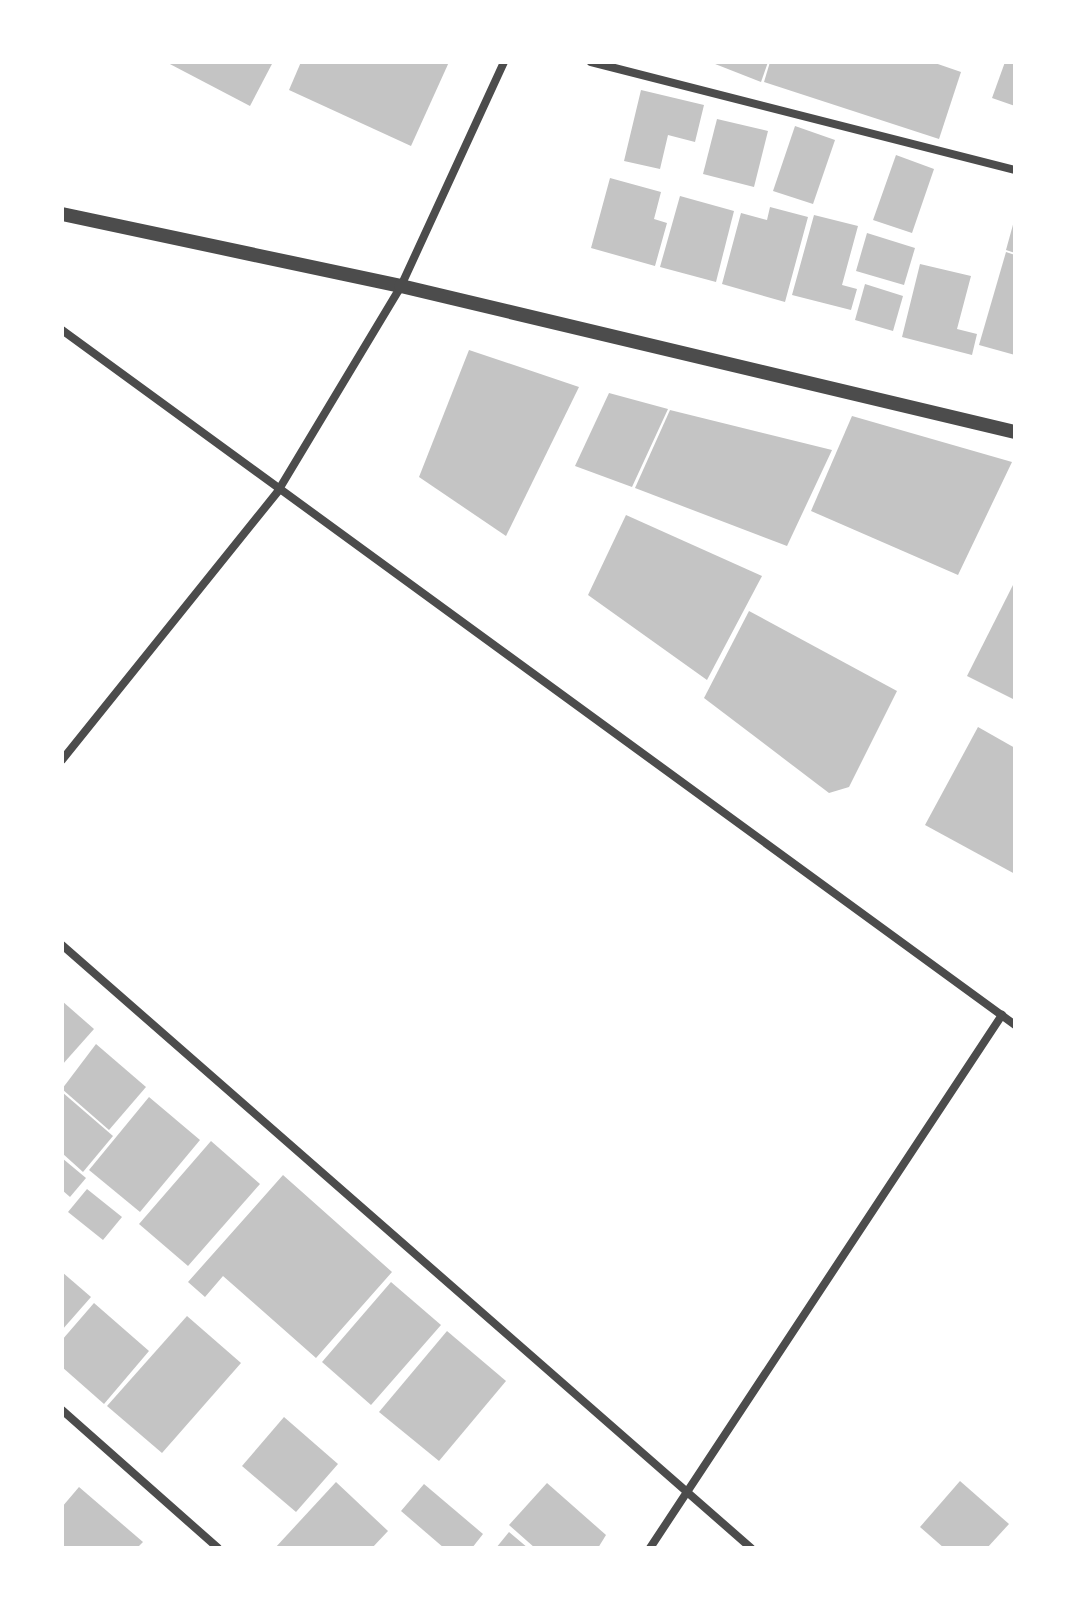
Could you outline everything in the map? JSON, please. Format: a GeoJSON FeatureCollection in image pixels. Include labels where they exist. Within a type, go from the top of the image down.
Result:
{"type":"FeatureCollection","features":[{"type":"Feature","properties":{"kind":"street"},"geometry":{"type":"LineString","coordinates":[[62,760],[278,491],[401,286],[504,62]]}},
{"type":"Feature","properties":{"kind":"street"},"geometry":{"type":"LineString","coordinates":[[591,62],[1015,170]]}},
{"type":"Feature","properties":{"kind":"street"},"geometry":{"type":"LineString","coordinates":[[62,214],[401,286],[1015,432]]}},
{"type":"Feature","properties":{"kind":"street"},"geometry":{"type":"LineString","coordinates":[[62,330],[278,491],[1015,1025]]}},
{"type":"Feature","properties":{"kind":"street"},"geometry":{"type":"LineString","coordinates":[[62,945],[751,1548]]}},
{"type":"Feature","properties":{"kind":"street"},"geometry":{"type":"LineString","coordinates":[[650,1548],[1002,1015]]}},
{"type":"Feature","properties":{"kind":"street"},"geometry":{"type":"LineString","coordinates":[[62,1410],[218,1548]]}},
{"type":"Feature","properties":{"kind":"building"},"geometry":{"type":"Polygon","coordinates":[[[166,62],[273,62],[250,106],[166,62]]]}},
{"type":"Feature","properties":{"kind":"building"},"geometry":{"type":"Polygon","coordinates":[[[301,62],[449,62],[411,146],[289,90],[301,62]]]}},
{"type":"Feature","properties":{"kind":"building"},"geometry":{"type":"Polygon","coordinates":[[[710,62],[768,62],[761,82],[710,62]]]}},
{"type":"Feature","properties":{"kind":"building"},"geometry":{"type":"Polygon","coordinates":[[[770,62],[932,62],[961,72],[939,139],[764,82],[770,62]]]}},
{"type":"Feature","properties":{"kind":"building"},"geometry":{"type":"Polygon","coordinates":[[[1005,62],[1015,62],[1015,106],[992,98],[1005,62]]]}},
{"type":"Feature","properties":{"kind":"building"},"geometry":{"type":"Polygon","coordinates":[[[641,90],[704,105],[695,142],[668,135],[660,169],[624,161],[641,90]]]}},
{"type":"Feature","properties":{"kind":"building"},"geometry":{"type":"Polygon","coordinates":[[[717,119],[768,131],[754,187],[703,174],[717,119]]]}},
{"type":"Feature","properties":{"kind":"building"},"geometry":{"type":"Polygon","coordinates":[[[795,126],[835,140],[813,204],[773,191],[795,126]]]}},
{"type":"Feature","properties":{"kind":"building"},"geometry":{"type":"Polygon","coordinates":[[[896,155],[934,169],[912,233],[873,220],[896,155]]]}},
{"type":"Feature","properties":{"kind":"building"},"geometry":{"type":"Polygon","coordinates":[[[610,178],[661,192],[654,219],[667,223],[655,266],[591,248],[610,178]]]}},
{"type":"Feature","properties":{"kind":"building"},"geometry":{"type":"Polygon","coordinates":[[[680,196],[734,211],[716,282],[660,267],[680,196]]]}},
{"type":"Feature","properties":{"kind":"building"},"geometry":{"type":"Polygon","coordinates":[[[770,207],[808,217],[785,302],[722,284],[741,213],[767,220],[770,207]]]}},
{"type":"Feature","properties":{"kind":"building"},"geometry":{"type":"Polygon","coordinates":[[[814,215],[858,226],[842,285],[857,289],[851,310],[792,295],[814,215]]]}},
{"type":"Feature","properties":{"kind":"building"},"geometry":{"type":"Polygon","coordinates":[[[1015,221],[1015,253],[1006,250],[1015,221]]]}},
{"type":"Feature","properties":{"kind":"building"},"geometry":{"type":"Polygon","coordinates":[[[867,233],[915,248],[904,285],[856,271],[867,233]]]}},
{"type":"Feature","properties":{"kind":"building"},"geometry":{"type":"Polygon","coordinates":[[[1006,252],[1015,255],[1015,355],[979,345],[1006,252]]]}},
{"type":"Feature","properties":{"kind":"building"},"geometry":{"type":"Polygon","coordinates":[[[920,264],[971,276],[957,329],[977,334],[972,355],[902,337],[920,264]]]}},
{"type":"Feature","properties":{"kind":"building"},"geometry":{"type":"Polygon","coordinates":[[[865,284],[903,296],[893,331],[855,320],[865,284]]]}},
{"type":"Feature","properties":{"kind":"building"},"geometry":{"type":"Polygon","coordinates":[[[469,350],[579,387],[506,536],[419,477],[469,350]]]}},
{"type":"Feature","properties":{"kind":"building"},"geometry":{"type":"Polygon","coordinates":[[[609,393],[668,409],[632,487],[575,466],[609,393]]]}},
{"type":"Feature","properties":{"kind":"building"},"geometry":{"type":"Polygon","coordinates":[[[670,410],[832,450],[787,546],[635,488],[670,410]]]}},
{"type":"Feature","properties":{"kind":"building"},"geometry":{"type":"Polygon","coordinates":[[[852,416],[1012,462],[958,575],[811,511],[852,416]]]}},
{"type":"Feature","properties":{"kind":"building"},"geometry":{"type":"Polygon","coordinates":[[[626,515],[762,576],[707,680],[588,595],[626,515]]]}},
{"type":"Feature","properties":{"kind":"building"},"geometry":{"type":"Polygon","coordinates":[[[1015,581],[1015,700],[967,676],[1015,581]]]}},
{"type":"Feature","properties":{"kind":"building"},"geometry":{"type":"Polygon","coordinates":[[[749,611],[897,691],[849,787],[829,793],[704,698],[749,611]]]}},
{"type":"Feature","properties":{"kind":"building"},"geometry":{"type":"Polygon","coordinates":[[[978,727],[1015,748],[1015,874],[925,825],[978,727]]]}},
{"type":"Feature","properties":{"kind":"building"},"geometry":{"type":"Polygon","coordinates":[[[62,1001],[94,1029],[62,1065],[62,1001]]]}},
{"type":"Feature","properties":{"kind":"building"},"geometry":{"type":"Polygon","coordinates":[[[96,1044],[146,1087],[109,1130],[62,1089],[96,1044]]]}},
{"type":"Feature","properties":{"kind":"building"},"geometry":{"type":"Polygon","coordinates":[[[62,1092],[113,1136],[83,1172],[62,1153],[62,1092]]]}},
{"type":"Feature","properties":{"kind":"building"},"geometry":{"type":"Polygon","coordinates":[[[149,1097],[200,1140],[140,1212],[89,1170],[149,1097]]]}},
{"type":"Feature","properties":{"kind":"building"},"geometry":{"type":"Polygon","coordinates":[[[211,1141],[260,1184],[188,1266],[139,1224],[211,1141]]]}},
{"type":"Feature","properties":{"kind":"building"},"geometry":{"type":"Polygon","coordinates":[[[62,1158],[86,1178],[70,1197],[62,1190],[62,1158]]]}},
{"type":"Feature","properties":{"kind":"building"},"geometry":{"type":"Polygon","coordinates":[[[283,1175],[392,1272],[316,1358],[223,1276],[205,1297],[188,1282],[283,1175]]]}},
{"type":"Feature","properties":{"kind":"building"},"geometry":{"type":"Polygon","coordinates":[[[87,1189],[122,1217],[103,1240],[68,1212],[87,1189]]]}},
{"type":"Feature","properties":{"kind":"building"},"geometry":{"type":"Polygon","coordinates":[[[62,1272],[91,1297],[62,1330],[62,1272]]]}},
{"type":"Feature","properties":{"kind":"building"},"geometry":{"type":"Polygon","coordinates":[[[391,1282],[441,1325],[371,1405],[322,1362],[391,1282]]]}},
{"type":"Feature","properties":{"kind":"building"},"geometry":{"type":"Polygon","coordinates":[[[94,1303],[149,1351],[104,1404],[62,1367],[62,1340],[94,1303]]]}},
{"type":"Feature","properties":{"kind":"building"},"geometry":{"type":"Polygon","coordinates":[[[187,1316],[241,1363],[162,1453],[107,1406],[187,1316]]]}},
{"type":"Feature","properties":{"kind":"building"},"geometry":{"type":"Polygon","coordinates":[[[447,1331],[506,1381],[439,1461],[379,1412],[447,1331]]]}},
{"type":"Feature","properties":{"kind":"building"},"geometry":{"type":"Polygon","coordinates":[[[284,1417],[338,1464],[296,1512],[242,1466],[284,1417]]]}},
{"type":"Feature","properties":{"kind":"building"},"geometry":{"type":"Polygon","coordinates":[[[960,1481],[1009,1524],[987,1548],[944,1548],[920,1527],[960,1481]]]}},
{"type":"Feature","properties":{"kind":"building"},"geometry":{"type":"Polygon","coordinates":[[[336,1482],[388,1531],[372,1548],[275,1548],[336,1482]]]}},
{"type":"Feature","properties":{"kind":"building"},"geometry":{"type":"Polygon","coordinates":[[[547,1483],[606,1535],[598,1548],[535,1548],[509,1525],[547,1483]]]}},
{"type":"Feature","properties":{"kind":"building"},"geometry":{"type":"Polygon","coordinates":[[[424,1484],[483,1534],[472,1548],[444,1548],[401,1511],[424,1484]]]}},
{"type":"Feature","properties":{"kind":"building"},"geometry":{"type":"Polygon","coordinates":[[[79,1487],[143,1542],[137,1548],[62,1548],[62,1507],[79,1487]]]}},
{"type":"Feature","properties":{"kind":"building"},"geometry":{"type":"Polygon","coordinates":[[[509,1532],[528,1548],[496,1548],[509,1532]]]}}]}
